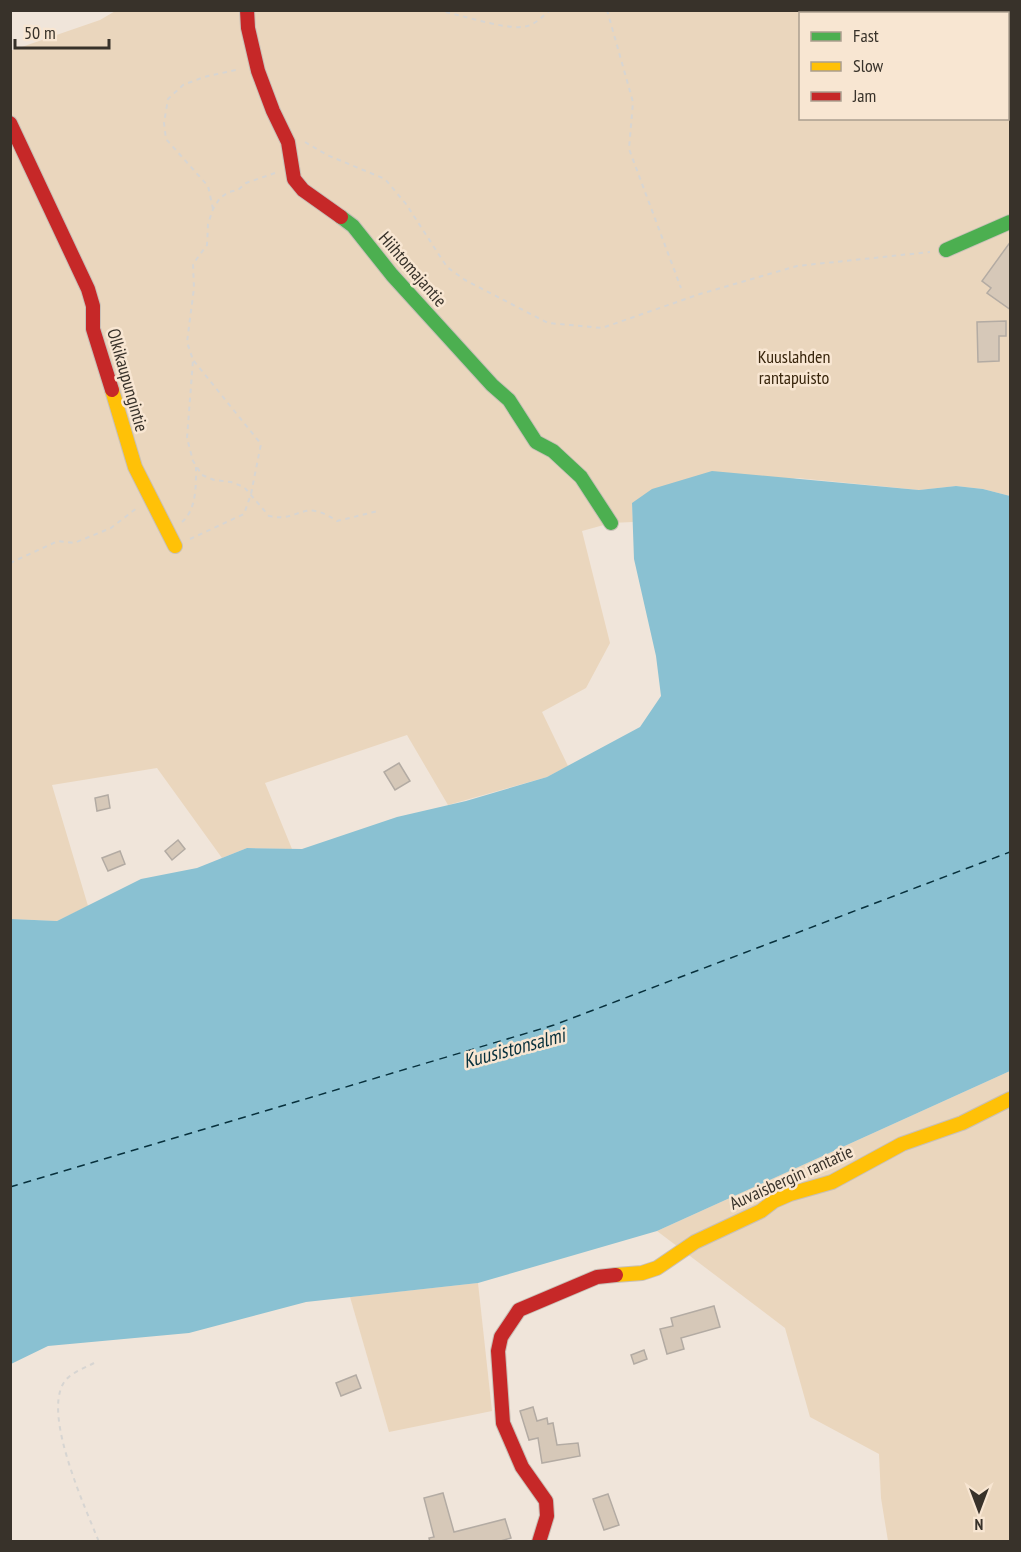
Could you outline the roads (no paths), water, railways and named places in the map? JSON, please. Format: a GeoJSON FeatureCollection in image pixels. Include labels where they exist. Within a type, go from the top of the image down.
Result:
{"type":"FeatureCollection","features":[{"type":"Feature","properties":{"kind":"street","name":"Hiihtomajantie"},"geometry":{"type":"LineString","coordinates":[[247,10],[248,28],[257,66],[273,111],[288,142],[294,179],[303,190],[353,226],[392,275],[508,400],[536,442],[553,451],[581,477],[611,523]]}},
{"type":"Feature","properties":{"kind":"street","name":"Olkikaupungintie"},"geometry":{"type":"LineString","coordinates":[[10,123],[88,289],[93,306],[93,328],[135,467],[171,540]]}},
{"type":"Feature","properties":{"kind":"street"},"geometry":{"type":"LineString","coordinates":[[946,250],[1011,222]]}},
{"type":"Feature","properties":{"kind":"street","name":"Auvaisbergin rantatie"},"geometry":{"type":"LineString","coordinates":[[539,1542],[547,1516],[546,1500],[522,1467],[503,1423],[498,1351],[501,1337],[519,1310],[571,1290],[597,1277],[642,1274],[657,1268],[695,1242],[761,1211],[774,1201],[832,1182],[902,1144],[962,1124],[1011,1099]]}},
{"type":"Feature","properties":{"kind":"water","name":"Kuusistonsalmi"},"geometry":{"type":"Polygon","coordinates":[[[712,471],[919,490],[956,486],[983,489],[1010,496],[1010,1071],[657,1231],[478,1283],[306,1302],[189,1333],[48,1346],[11,1364],[11,919],[57,921],[141,879],[197,868],[247,848],[302,849],[397,817],[466,801],[547,777],[640,727],[661,696],[656,656],[634,559],[632,503],[652,489],[712,471]]]}},
{"type":"Feature","properties":{"kind":"park label","name":"Kuuslahden rantapuisto"},"geometry":{"type":"Point","coordinates":[794,366]}}]}
